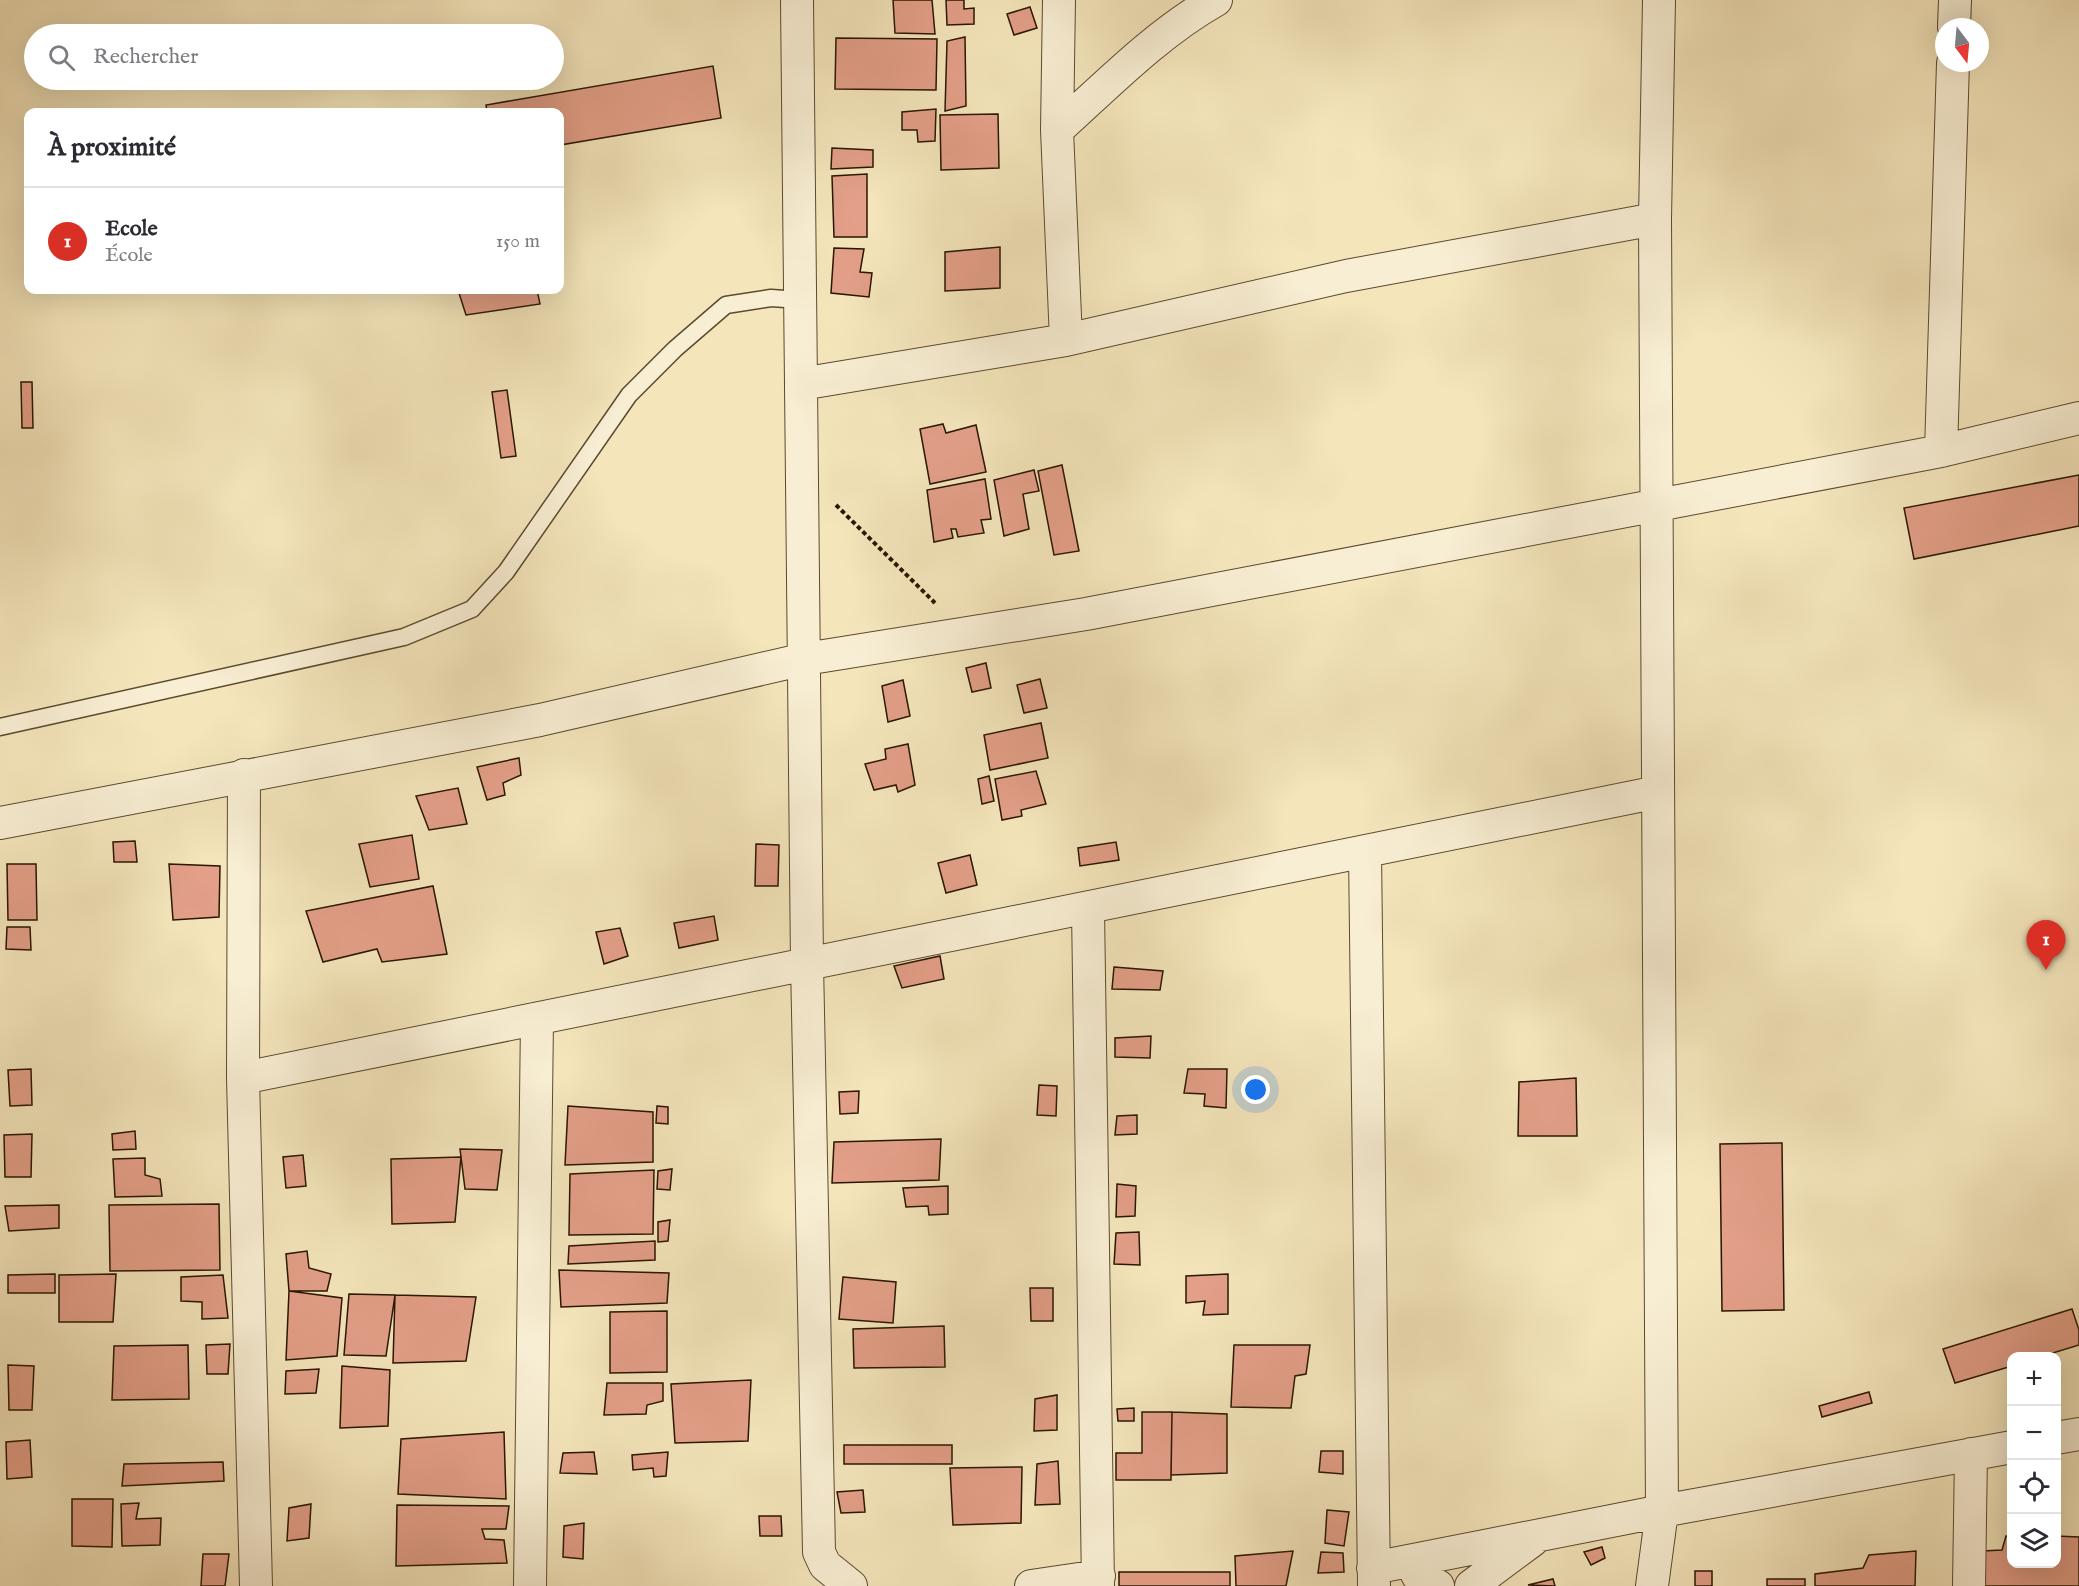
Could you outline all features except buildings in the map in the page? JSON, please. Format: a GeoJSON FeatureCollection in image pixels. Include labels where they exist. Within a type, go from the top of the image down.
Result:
{"type":"FeatureCollection","features":[{"type":"Feature","properties":{"kind":"street"},"geometry":{"type":"LineString","coordinates":[[797,0],[807,963],[819,1552],[825,1565],[851,1586]]}},
{"type":"Feature","properties":{"kind":"street"},"geometry":{"type":"LineString","coordinates":[[1059,0],[1057,130],[1066,340]]}},
{"type":"Feature","properties":{"kind":"street"},"geometry":{"type":"LineString","coordinates":[[1057,130],[1146,50],[1194,12],[1216,0]]}},
{"type":"Feature","properties":{"kind":"street"},"geometry":{"type":"LineString","coordinates":[[1634,0],[1660,13],[1655,219],[1662,1511],[1652,1586]]}},
{"type":"Feature","properties":{"kind":"street"},"geometry":{"type":"LineString","coordinates":[[1954,0],[1954,18]]}},
{"type":"Feature","properties":{"kind":"street"},"geometry":{"type":"LineString","coordinates":[[1941,451],[1953,72]]}},
{"type":"Feature","properties":{"kind":"street"},"geometry":{"type":"LineString","coordinates":[[801,384],[1066,340],[1346,276],[1655,219]]}},
{"type":"Feature","properties":{"kind":"street"},"geometry":{"type":"LineString","coordinates":[[0,823],[540,720],[805,659],[1086,614],[1941,451],[2079,418]]}},
{"type":"Feature","properties":{"kind":"street"},"geometry":{"type":"LineString","coordinates":[[244,775],[243,1078],[256,1586]]}},
{"type":"Feature","properties":{"kind":"street"},"geometry":{"type":"LineString","coordinates":[[243,1078],[1658,792]]}},
{"type":"Feature","properties":{"kind":"street"},"geometry":{"type":"LineString","coordinates":[[1365,852],[1374,1577],[1410,1561],[1662,1511],[2007,1448]]}},
{"type":"Feature","properties":{"kind":"street"},"geometry":{"type":"LineString","coordinates":[[1030,1586],[1098,1581],[1088,909]]}},
{"type":"Feature","properties":{"kind":"street"},"geometry":{"type":"LineString","coordinates":[[530,1586],[537,1019]]}},
{"type":"Feature","properties":{"kind":"street"},"geometry":{"type":"LineString","coordinates":[[2061,1437],[2079,1434]]}},
{"type":"Feature","properties":{"kind":"street"},"geometry":{"type":"LineString","coordinates":[[1969,1586],[1971,1454]]}},
{"type":"Feature","properties":{"kind":"street"},"geometry":{"type":"LineString","coordinates":[[1471,1586],[1538,1536]]}},
{"type":"Feature","properties":{"kind":"street"},"geometry":{"type":"LineString","coordinates":[[1410,1561],[1418,1576],[1438,1586]]}},
{"type":"Feature","properties":{"kind":"lane"},"geometry":{"type":"LineString","coordinates":[[0,727],[404,637],[472,609],[506,572],[629,395],[675,349],[726,305],[771,298],[800,300]]}},
{"type":"Feature","properties":{"kind":"path"},"geometry":{"type":"LineString","coordinates":[[802,471],[965,634]]}},
{"type":"Feature","properties":{"kind":"place","name":"Ecole"},"geometry":{"type":"Point","coordinates":[2046,970]}}]}
